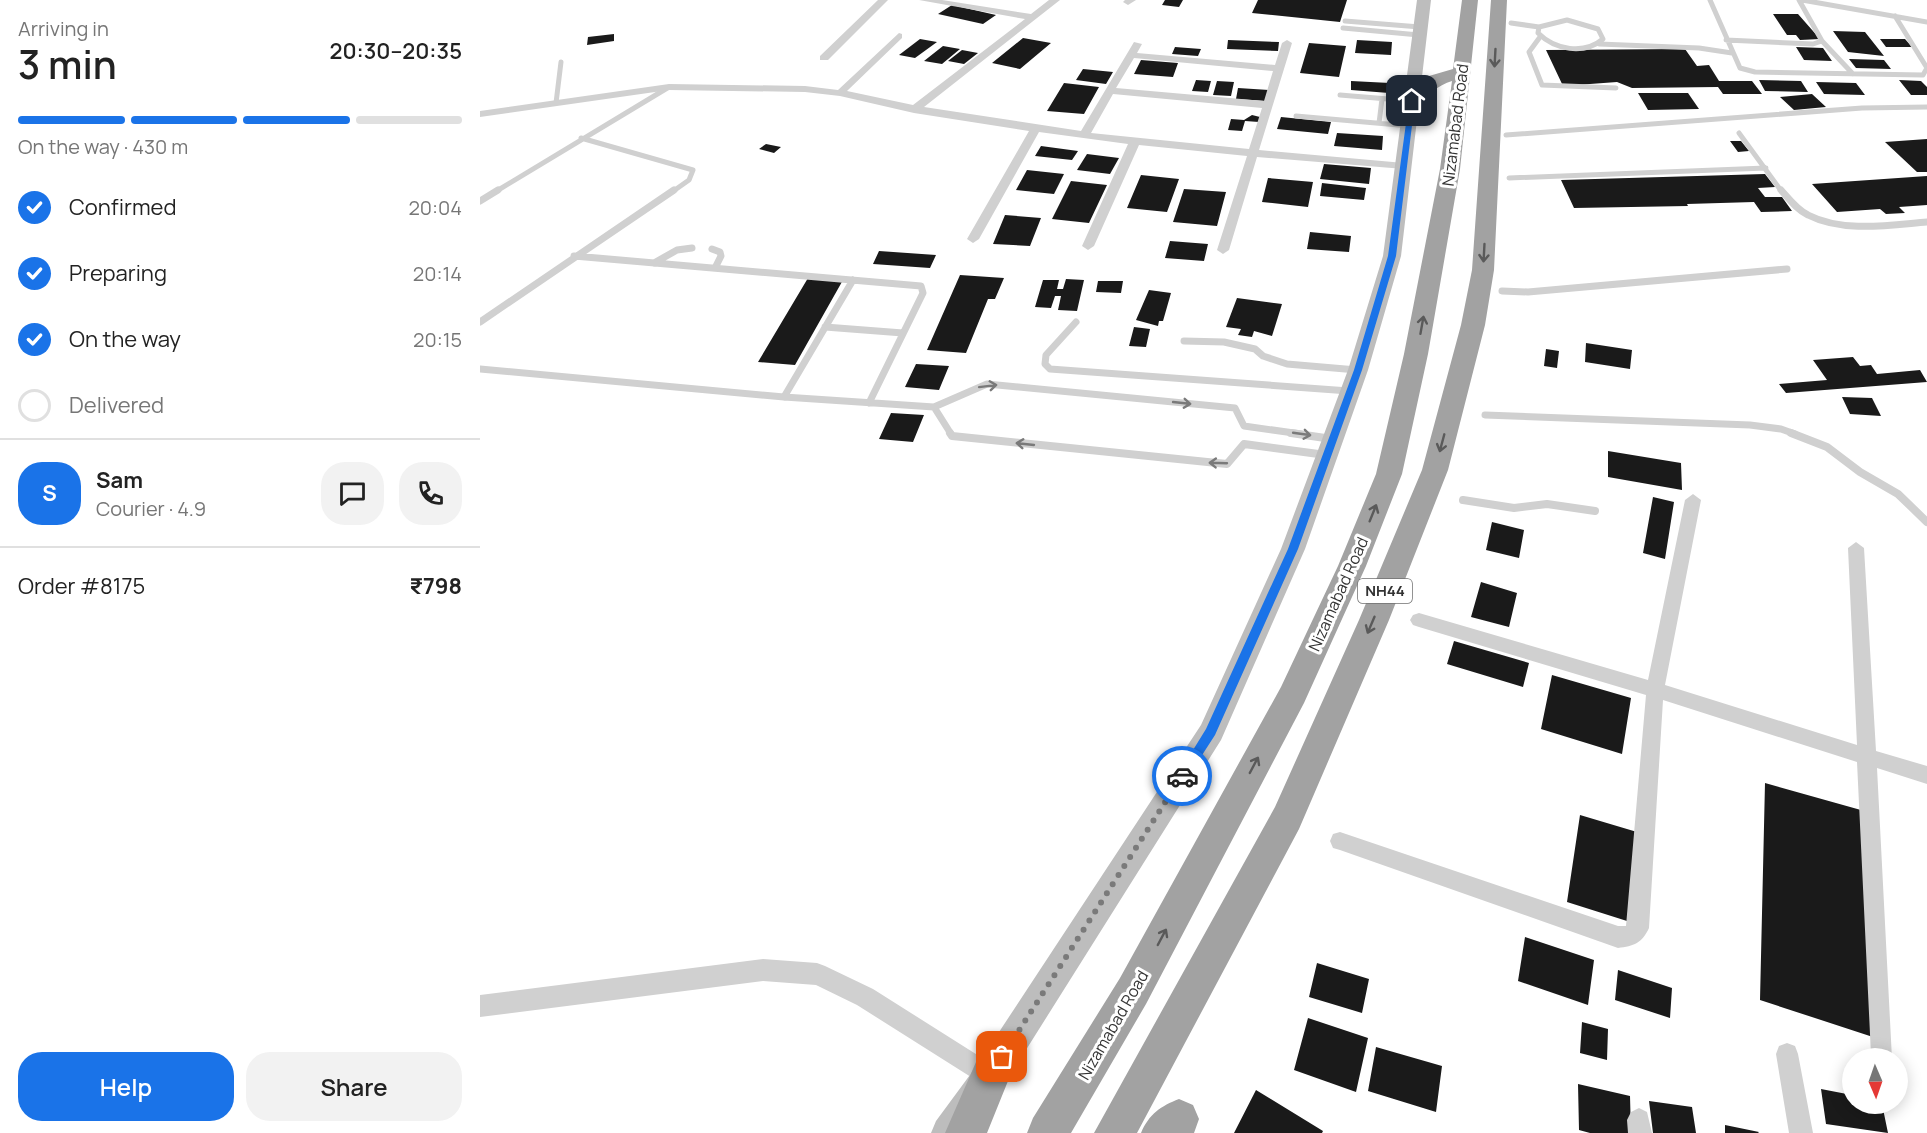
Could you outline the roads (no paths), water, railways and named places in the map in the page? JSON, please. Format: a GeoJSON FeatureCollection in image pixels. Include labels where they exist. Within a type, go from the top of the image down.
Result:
{"type":"FeatureCollection","features":[{"type":"Feature","properties":{"kind":"highway","name":"Nizamabad Road"},"geometry":{"type":"LineString","coordinates":[[1048,1133],[1133,992],[1293,694],[1352,566],[1389,474],[1416,354],[1450,169],[1470,0]]}},
{"type":"Feature","properties":{"kind":"highway","name":"Nizamabad Road"},"geometry":{"type":"LineString","coordinates":[[1115,1133],[1287,818],[1374,620],[1435,470],[1473,325],[1484,270],[1505,12]]}},
{"type":"Feature","properties":{"kind":"highway"},"geometry":{"type":"LineString","coordinates":[[1412,97],[1435,80],[1462,72]]}},
{"type":"Feature","properties":{"kind":"highway"},"geometry":{"type":"LineString","coordinates":[[966,1133],[990,1076]]}},
{"type":"Feature","properties":{"kind":"main road"},"geometry":{"type":"LineString","coordinates":[[948,1133],[990,1076],[1211,732],[1293,549],[1354,380],[1392,256],[1424,0]]}},
{"type":"Feature","properties":{"kind":"street"},"geometry":{"type":"LineString","coordinates":[[824,58],[883,0]]}},
{"type":"Feature","properties":{"kind":"street"},"geometry":{"type":"LineString","coordinates":[[924,0],[1033,17]]}},
{"type":"Feature","properties":{"kind":"street"},"geometry":{"type":"LineString","coordinates":[[914,110],[1055,0]]}},
{"type":"Feature","properties":{"kind":"street"},"geometry":{"type":"LineString","coordinates":[[840,93],[899,36]]}},
{"type":"Feature","properties":{"kind":"street"},"geometry":{"type":"LineString","coordinates":[[1223,250],[1252,153],[1281,69],[1287,43]]}},
{"type":"Feature","properties":{"kind":"street"},"geometry":{"type":"LineString","coordinates":[[1085,134],[1137,44]]}},
{"type":"Feature","properties":{"kind":"street"},"geometry":{"type":"LineString","coordinates":[[1130,55],[1281,69]]}},
{"type":"Feature","properties":{"kind":"street"},"geometry":{"type":"LineString","coordinates":[[480,114],[669,87],[805,89],[840,93],[914,110],[1135,141],[1404,166]]}},
{"type":"Feature","properties":{"kind":"street"},"geometry":{"type":"LineString","coordinates":[[1110,91],[1269,105]]}},
{"type":"Feature","properties":{"kind":"street"},"geometry":{"type":"LineString","coordinates":[[973,239],[1036,128]]}},
{"type":"Feature","properties":{"kind":"street"},"geometry":{"type":"LineString","coordinates":[[1088,246],[1135,141]]}},
{"type":"Feature","properties":{"kind":"street"},"geometry":{"type":"LineString","coordinates":[[1340,841],[1618,937],[1631,936],[1638,928],[1655,690],[1693,500]]}},
{"type":"Feature","properties":{"kind":"street"},"geometry":{"type":"LineString","coordinates":[[1856,548],[1882,1048]]}},
{"type":"Feature","properties":{"kind":"street"},"geometry":{"type":"LineString","coordinates":[[1419,620],[1655,690],[1927,775]]}},
{"type":"Feature","properties":{"kind":"street"},"geometry":{"type":"LineString","coordinates":[[480,1007],[763,970],[817,974],[866,997],[990,1076]]}},
{"type":"Feature","properties":{"kind":"street"},"geometry":{"type":"LineString","coordinates":[[1787,1054],[1801,1133]]}},
{"type":"Feature","properties":{"kind":"lane"},"geometry":{"type":"LineString","coordinates":[[1710,0],[1732,53],[1740,68],[1747,71],[1918,76],[1926,73],[1927,68],[1895,16]]}},
{"type":"Feature","properties":{"kind":"lane"},"geometry":{"type":"LineString","coordinates":[[1800,0],[1927,22]]}},
{"type":"Feature","properties":{"kind":"lane"},"geometry":{"type":"LineString","coordinates":[[1800,0],[1822,41],[1852,74]]}},
{"type":"Feature","properties":{"kind":"lane"},"geometry":{"type":"LineString","coordinates":[[1505,12],[1539,27],[1556,21],[1589,25],[1602,34],[1599,44]]}},
{"type":"Feature","properties":{"kind":"lane"},"geometry":{"type":"LineString","coordinates":[[1345,21],[1419,31]]}},
{"type":"Feature","properties":{"kind":"lane"},"geometry":{"type":"LineString","coordinates":[[1539,27],[1540,37],[1547,42],[1569,48],[1592,47],[1599,44],[1640,49],[1699,46],[1732,53]]}},
{"type":"Feature","properties":{"kind":"lane"},"geometry":{"type":"LineString","coordinates":[[1343,28],[1419,31]]}},
{"type":"Feature","properties":{"kind":"lane"},"geometry":{"type":"LineString","coordinates":[[1540,37],[1533,43],[1529,52],[1542,85],[1616,88]]}},
{"type":"Feature","properties":{"kind":"lane"},"geometry":{"type":"LineString","coordinates":[[1726,40],[1813,44],[1822,41]]}},
{"type":"Feature","properties":{"kind":"lane"},"geometry":{"type":"LineString","coordinates":[[556,103],[561,62]]}},
{"type":"Feature","properties":{"kind":"lane"},"geometry":{"type":"LineString","coordinates":[[480,201],[669,87]]}},
{"type":"Feature","properties":{"kind":"lane"},"geometry":{"type":"LineString","coordinates":[[1340,95],[1382,99],[1412,97]]}},
{"type":"Feature","properties":{"kind":"lane"},"geometry":{"type":"LineString","coordinates":[[1379,123],[1382,99]]}},
{"type":"Feature","properties":{"kind":"lane"},"geometry":{"type":"LineString","coordinates":[[1506,135],[1862,108],[1927,107]]}},
{"type":"Feature","properties":{"kind":"lane"},"geometry":{"type":"LineString","coordinates":[[1296,116],[1410,126]]}},
{"type":"Feature","properties":{"kind":"lane"},"geometry":{"type":"LineString","coordinates":[[1739,134],[1786,196],[1807,215],[1826,221],[1851,224],[1927,222]]}},
{"type":"Feature","properties":{"kind":"lane"},"geometry":{"type":"LineString","coordinates":[[480,322],[689,180],[693,174],[693,170],[688,167],[581,138]]}},
{"type":"Feature","properties":{"kind":"lane"},"geometry":{"type":"LineString","coordinates":[[1509,178],[1766,168]]}},
{"type":"Feature","properties":{"kind":"lane"},"geometry":{"type":"LineString","coordinates":[[654,263],[677,250],[692,248]]}},
{"type":"Feature","properties":{"kind":"lane"},"geometry":{"type":"LineString","coordinates":[[712,249],[720,252],[721,256],[715,268]]}},
{"type":"Feature","properties":{"kind":"lane"},"geometry":{"type":"LineString","coordinates":[[574,256],[921,286],[923,293],[869,403]]}},
{"type":"Feature","properties":{"kind":"lane"},"geometry":{"type":"LineString","coordinates":[[1502,291],[1528,292],[1787,269]]}},
{"type":"Feature","properties":{"kind":"lane"},"geometry":{"type":"LineString","coordinates":[[784,397],[853,280]]}},
{"type":"Feature","properties":{"kind":"lane"},"geometry":{"type":"LineString","coordinates":[[1076,322],[1046,355],[1044,364],[1050,369],[1354,380]]}},
{"type":"Feature","properties":{"kind":"lane"},"geometry":{"type":"LineString","coordinates":[[825,327],[903,333]]}},
{"type":"Feature","properties":{"kind":"lane"},"geometry":{"type":"LineString","coordinates":[[1184,341],[1224,342],[1256,349],[1263,356],[1287,364],[1354,380]]}},
{"type":"Feature","properties":{"kind":"lane"},"geometry":{"type":"LineString","coordinates":[[480,369],[784,397],[934,407],[987,384],[1235,408],[1244,426],[1331,447]]}},
{"type":"Feature","properties":{"kind":"lane"},"geometry":{"type":"LineString","coordinates":[[934,407],[952,436],[1227,464],[1244,444],[1331,447]]}},
{"type":"Feature","properties":{"kind":"lane"},"geometry":{"type":"LineString","coordinates":[[1485,415],[1750,425],[1781,429],[1827,447],[1860,472],[1898,494],[1927,522]]}},
{"type":"Feature","properties":{"kind":"lane"},"geometry":{"type":"LineString","coordinates":[[1463,500],[1514,508],[1547,504],[1595,511]]}}]}
